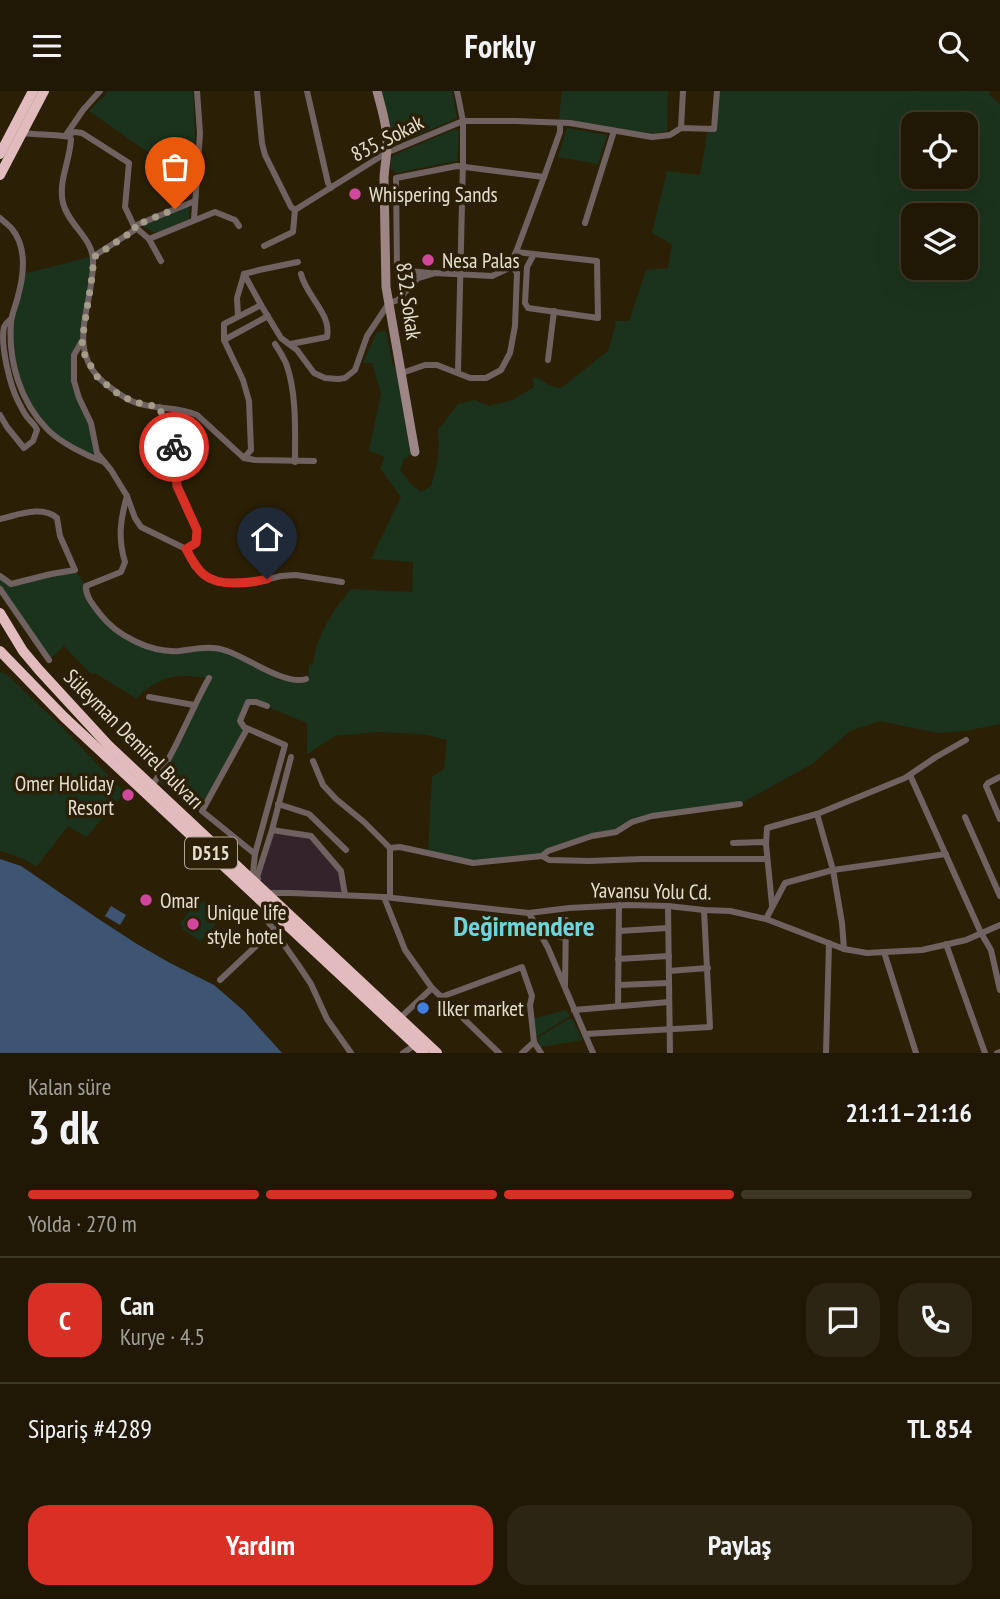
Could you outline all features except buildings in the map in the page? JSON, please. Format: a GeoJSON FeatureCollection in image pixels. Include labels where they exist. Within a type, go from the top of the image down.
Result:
{"type":"FeatureCollection","features":[{"type":"Feature","properties":{"kind":"highway"},"geometry":{"type":"LineString","coordinates":[[0,154],[33,91]]}},
{"type":"Feature","properties":{"kind":"highway"},"geometry":{"type":"LineString","coordinates":[[0,175],[44,91]]}},
{"type":"Feature","properties":{"kind":"highway","name":"Süleyman Demirel Bulvarı"},"geometry":{"type":"LineString","coordinates":[[0,614],[23,651],[72,708],[151,787],[270,893],[284,911],[437,1053]]}},
{"type":"Feature","properties":{"kind":"highway","name":"Süleyman Demirel Bulvarı"},"geometry":{"type":"LineString","coordinates":[[0,651],[64,717],[424,1053]]}},
{"type":"Feature","properties":{"kind":"street"},"geometry":{"type":"LineString","coordinates":[[66,135],[100,91]]}},
{"type":"Feature","properties":{"kind":"street"},"geometry":{"type":"LineString","coordinates":[[194,220],[200,133],[197,91]]}},
{"type":"Feature","properties":{"kind":"street"},"geometry":{"type":"LineString","coordinates":[[257,91],[265,155],[295,210],[293,232],[264,246]]}},
{"type":"Feature","properties":{"kind":"street"},"geometry":{"type":"LineString","coordinates":[[307,91],[331,188]]}},
{"type":"Feature","properties":{"kind":"street","name":"832. Sokak"},"geometry":{"type":"LineString","coordinates":[[377,91],[390,149],[384,180],[385,271],[415,452]]}},
{"type":"Feature","properties":{"kind":"street"},"geometry":{"type":"LineString","coordinates":[[457,91],[463,121],[458,372]]}},
{"type":"Feature","properties":{"kind":"street"},"geometry":{"type":"LineString","coordinates":[[683,91],[681,128],[714,129],[717,91]]}},
{"type":"Feature","properties":{"kind":"street","name":"835. Sokak"},"geometry":{"type":"LineString","coordinates":[[295,210],[390,149],[463,121],[561,123],[652,137],[670,135],[681,128]]}},
{"type":"Feature","properties":{"kind":"street"},"geometry":{"type":"LineString","coordinates":[[544,177],[457,166],[396,178],[397,270],[492,276],[506,269],[516,252],[544,177],[560,132],[561,123]]}},
{"type":"Feature","properties":{"kind":"street"},"geometry":{"type":"LineString","coordinates":[[585,223],[614,131]]}},
{"type":"Feature","properties":{"kind":"street"},"geometry":{"type":"LineString","coordinates":[[23,133],[54,136],[82,133],[129,163],[125,207],[135,228],[149,239],[161,261]]}},
{"type":"Feature","properties":{"kind":"street"},"geometry":{"type":"LineString","coordinates":[[66,135],[70,137],[71,143],[62,188],[63,203],[67,216],[90,247],[94,257],[80,351],[98,378],[134,402],[197,415],[244,458],[295,458],[313,461]]}},
{"type":"Feature","properties":{"kind":"street"},"geometry":{"type":"LineString","coordinates":[[94,257],[135,228],[195,201]]}},
{"type":"Feature","properties":{"kind":"street"},"geometry":{"type":"LineString","coordinates":[[149,239],[215,212],[235,220],[239,226]]}},
{"type":"Feature","properties":{"kind":"street"},"geometry":{"type":"LineString","coordinates":[[0,218],[12,229],[20,243],[23,257],[21,284],[11,319],[13,363],[21,389],[34,413],[49,432],[105,463]]}},
{"type":"Feature","properties":{"kind":"street"},"geometry":{"type":"LineString","coordinates":[[516,252],[534,254],[597,261],[598,318],[528,308],[525,303],[527,267],[534,254]]}},
{"type":"Feature","properties":{"kind":"street"},"geometry":{"type":"LineString","coordinates":[[244,274],[298,262]]}},
{"type":"Feature","properties":{"kind":"street"},"geometry":{"type":"LineString","coordinates":[[402,373],[425,365],[437,365],[470,378],[486,378],[501,370],[510,353],[515,326],[517,273],[510,263]]}},
{"type":"Feature","properties":{"kind":"street"},"geometry":{"type":"LineString","coordinates":[[244,274],[281,338],[297,350],[314,373],[331,379],[345,378],[355,370],[367,336],[389,303],[398,300],[418,278],[435,273]]}},
{"type":"Feature","properties":{"kind":"street"},"geometry":{"type":"LineString","coordinates":[[238,316],[237,298],[244,274]]}},
{"type":"Feature","properties":{"kind":"street"},"geometry":{"type":"LineString","coordinates":[[290,344],[327,337],[329,332],[327,322],[306,289],[301,274]]}},
{"type":"Feature","properties":{"kind":"street"},"geometry":{"type":"LineString","coordinates":[[244,458],[251,450],[249,401],[243,380],[224,340],[224,324],[261,305]]}},
{"type":"Feature","properties":{"kind":"street"},"geometry":{"type":"LineString","coordinates":[[548,360],[554,311]]}},
{"type":"Feature","properties":{"kind":"street"},"geometry":{"type":"LineString","coordinates":[[224,340],[268,316]]}},
{"type":"Feature","properties":{"kind":"street"},"geometry":{"type":"LineString","coordinates":[[0,415],[24,448],[33,441],[37,430],[17,400],[6,367],[2,333],[11,319]]}},
{"type":"Feature","properties":{"kind":"street"},"geometry":{"type":"LineString","coordinates":[[275,344],[286,362],[292,387],[295,458]]}},
{"type":"Feature","properties":{"kind":"street"},"geometry":{"type":"LineString","coordinates":[[80,351],[74,355],[74,381],[91,423],[97,453],[127,496],[141,527],[186,549],[194,566],[206,577],[219,583],[253,583],[296,575],[342,582]]}},
{"type":"Feature","properties":{"kind":"street"},"geometry":{"type":"LineString","coordinates":[[159,407],[173,440],[177,486],[197,530],[196,543],[186,549]]}},
{"type":"Feature","properties":{"kind":"street"},"geometry":{"type":"LineString","coordinates":[[127,496],[121,514],[119,534],[125,562],[121,572],[86,586],[86,591],[100,615],[113,628],[141,644],[177,651],[200,647],[224,649],[288,679],[306,679]]}},
{"type":"Feature","properties":{"kind":"street"},"geometry":{"type":"LineString","coordinates":[[0,519],[33,512],[51,513],[57,518],[60,536],[75,570],[10,584],[0,576]]}},
{"type":"Feature","properties":{"kind":"street"},"geometry":{"type":"LineString","coordinates":[[0,589],[49,660]]}},
{"type":"Feature","properties":{"kind":"street"},"geometry":{"type":"LineString","coordinates":[[151,787],[166,767],[209,678]]}},
{"type":"Feature","properties":{"kind":"street"},"geometry":{"type":"LineString","coordinates":[[149,697],[194,705]]}},
{"type":"Feature","properties":{"kind":"street"},"geometry":{"type":"LineString","coordinates":[[267,706],[248,702],[240,721],[247,729],[285,745],[253,873],[270,893]]}},
{"type":"Feature","properties":{"kind":"street"},"geometry":{"type":"LineString","coordinates":[[247,729],[202,811],[256,854]]}},
{"type":"Feature","properties":{"kind":"street"},"geometry":{"type":"LineString","coordinates":[[772,905],[767,828],[817,814],[870,793],[910,775],[966,740]]}},
{"type":"Feature","properties":{"kind":"street"},"geometry":{"type":"LineString","coordinates":[[257,877],[291,758]]}},
{"type":"Feature","properties":{"kind":"street"},"geometry":{"type":"LineString","coordinates":[[313,761],[323,785],[335,799],[364,822],[390,848],[387,897],[405,950],[432,988],[499,1053]]}},
{"type":"Feature","properties":{"kind":"street"},"geometry":{"type":"LineString","coordinates":[[910,775],[991,950],[1000,990]]}},
{"type":"Feature","properties":{"kind":"street"},"geometry":{"type":"LineString","coordinates":[[1000,777],[986,786],[1000,818]]}},
{"type":"Feature","properties":{"kind":"street"},"geometry":{"type":"LineString","coordinates":[[278,804],[309,814],[346,850]]}},
{"type":"Feature","properties":{"kind":"street"},"geometry":{"type":"LineString","coordinates":[[390,848],[400,847],[474,863],[542,856],[548,851],[592,836],[616,832],[632,822],[652,815],[740,804]]}},
{"type":"Feature","properties":{"kind":"street"},"geometry":{"type":"LineString","coordinates":[[817,814],[833,870],[844,949]]}},
{"type":"Feature","properties":{"kind":"street"},"geometry":{"type":"LineString","coordinates":[[965,817],[1000,896]]}},
{"type":"Feature","properties":{"kind":"street"},"geometry":{"type":"LineString","coordinates":[[311,836],[320,824]]}},
{"type":"Feature","properties":{"kind":"street"},"geometry":{"type":"LineString","coordinates":[[272,830],[311,836],[341,871],[345,895]]}},
{"type":"Feature","properties":{"kind":"street"},"geometry":{"type":"LineString","coordinates":[[733,843],[766,844]]}},
{"type":"Feature","properties":{"kind":"street"},"geometry":{"type":"LineString","coordinates":[[766,919],[785,883],[833,870],[946,854]]}},
{"type":"Feature","properties":{"kind":"street"},"geometry":{"type":"LineString","coordinates":[[542,856],[549,860],[589,861],[767,859]]}},
{"type":"Feature","properties":{"kind":"street","name":"Yavansu Yolu Cd."},"geometry":{"type":"LineString","coordinates":[[270,893],[387,897],[529,913],[619,905],[730,911],[766,919],[844,949],[867,953],[922,950],[966,940],[1000,925]]}},
{"type":"Feature","properties":{"kind":"street"},"geometry":{"type":"LineString","coordinates":[[284,911],[283,904],[291,893]]}},
{"type":"Feature","properties":{"kind":"street"},"geometry":{"type":"LineString","coordinates":[[618,1006],[619,905]]}},
{"type":"Feature","properties":{"kind":"street"},"geometry":{"type":"LineString","coordinates":[[668,906],[670,1053]]}},
{"type":"Feature","properties":{"kind":"street"},"geometry":{"type":"LineString","coordinates":[[268,908],[264,916],[311,984],[327,1019],[352,1053]]}},
{"type":"Feature","properties":{"kind":"street"},"geometry":{"type":"LineString","coordinates":[[585,1034],[710,1027],[704,910]]}},
{"type":"Feature","properties":{"kind":"street"},"geometry":{"type":"LineString","coordinates":[[529,913],[548,948],[593,1053]]}},
{"type":"Feature","properties":{"kind":"street"},"geometry":{"type":"LineString","coordinates":[[565,987],[566,920]]}},
{"type":"Feature","properties":{"kind":"street"},"geometry":{"type":"LineString","coordinates":[[619,931],[668,928]]}},
{"type":"Feature","properties":{"kind":"street"},"geometry":{"type":"LineString","coordinates":[[220,980],[274,929]]}},
{"type":"Feature","properties":{"kind":"street"},"geometry":{"type":"LineString","coordinates":[[538,931],[565,938]]}},
{"type":"Feature","properties":{"kind":"street"},"geometry":{"type":"LineString","coordinates":[[826,1053],[829,943]]}},
{"type":"Feature","properties":{"kind":"street"},"geometry":{"type":"LineString","coordinates":[[946,944],[985,1053]]}},
{"type":"Feature","properties":{"kind":"street"},"geometry":{"type":"LineString","coordinates":[[884,952],[916,1053]]}},
{"type":"Feature","properties":{"kind":"street"},"geometry":{"type":"LineString","coordinates":[[618,959],[669,956]]}},
{"type":"Feature","properties":{"kind":"street"},"geometry":{"type":"LineString","coordinates":[[441,997],[522,967],[532,996],[530,1005],[534,1042],[541,1053]]}},
{"type":"Feature","properties":{"kind":"street"},"geometry":{"type":"LineString","coordinates":[[669,971],[708,968]]}},
{"type":"Feature","properties":{"kind":"street"},"geometry":{"type":"LineString","coordinates":[[618,985],[669,983]]}},
{"type":"Feature","properties":{"kind":"street"},"geometry":{"type":"LineString","coordinates":[[400,1019],[432,988]]}},
{"type":"Feature","properties":{"kind":"street"},"geometry":{"type":"LineString","coordinates":[[574,1010],[669,1002]]}},
{"type":"Feature","properties":{"kind":"street"},"geometry":{"type":"LineString","coordinates":[[522,1053],[534,1042]]}},
{"type":"Feature","properties":{"kind":"street"},"geometry":{"type":"LineString","coordinates":[[403,1053],[415,1045]]}},
{"type":"Feature","properties":{"kind":"shaded area"},"geometry":{"type":"Polygon","coordinates":[[[272,830],[311,836],[341,871],[345,895],[269,891],[257,877],[272,830]]]}},
{"type":"Feature","properties":{"kind":"green space"},"geometry":{"type":"Polygon","coordinates":[[[109,91],[193,91],[195,133],[192,187],[89,111],[109,91]]]}},
{"type":"Feature","properties":{"kind":"green space"},"geometry":{"type":"Polygon","coordinates":[[[380,91],[452,91],[457,118],[393,146],[380,91]]]}},
{"type":"Feature","properties":{"kind":"green space"},"geometry":{"type":"Polygon","coordinates":[[[562,91],[668,91],[667,131],[652,134],[559,120],[562,91]]]}},
{"type":"Feature","properties":{"kind":"green space"},"geometry":{"type":"Polygon","coordinates":[[[717,91],[990,91],[989,95],[1000,104],[1000,724],[938,733],[880,721],[850,731],[812,764],[740,804],[652,816],[616,832],[592,836],[542,856],[486,863],[428,853],[432,777],[444,769],[447,740],[422,734],[376,732],[335,736],[307,754],[307,723],[256,702],[248,702],[240,721],[247,729],[202,811],[156,780],[208,678],[167,678],[146,689],[137,699],[95,673],[91,674],[64,646],[49,660],[0,589],[0,576],[11,584],[75,570],[101,615],[131,640],[163,649],[224,649],[275,674],[277,680],[308,680],[309,665],[313,664],[322,632],[350,589],[412,592],[413,562],[371,559],[401,497],[380,468],[385,457],[369,451],[381,394],[372,363],[363,363],[377,332],[386,331],[393,365],[402,373],[415,452],[404,459],[400,470],[421,492],[431,486],[435,472],[439,451],[438,430],[458,404],[475,400],[489,406],[513,400],[534,387],[533,377],[561,388],[608,351],[615,321],[629,321],[646,270],[668,268],[672,244],[652,233],[667,171],[700,175],[708,129],[714,129],[717,91]]]}},
{"type":"Feature","properties":{"kind":"green space"},"geometry":{"type":"Polygon","coordinates":[[[567,128],[607,135],[598,164],[558,157],[567,128]]]}},
{"type":"Feature","properties":{"kind":"green space"},"geometry":{"type":"Polygon","coordinates":[[[455,129],[459,131],[457,161],[395,173],[391,170],[391,159],[394,155],[455,129]]]}},
{"type":"Feature","properties":{"kind":"green space"},"geometry":{"type":"Polygon","coordinates":[[[189,205],[189,219],[157,234],[141,225],[189,205]]]}},
{"type":"Feature","properties":{"kind":"green space"},"geometry":{"type":"Polygon","coordinates":[[[94,256],[82,341],[74,356],[74,381],[91,423],[97,453],[105,463],[49,432],[21,389],[11,336],[23,274],[94,256]]]}},
{"type":"Feature","properties":{"kind":"green space"},"geometry":{"type":"Polygon","coordinates":[[[0,672],[6,674],[61,726],[125,793],[86,837],[68,826],[36,867],[24,859],[0,851],[0,672]]]}},
{"type":"Feature","properties":{"kind":"green space"},"geometry":{"type":"Polygon","coordinates":[[[204,901],[221,912],[214,927],[201,941],[182,929],[184,927],[180,924],[191,909],[204,901]]]}},
{"type":"Feature","properties":{"kind":"green space"},"geometry":{"type":"Polygon","coordinates":[[[566,1010],[570,1016],[536,1037],[532,1019],[566,1010]]]}},
{"type":"Feature","properties":{"kind":"green space"},"geometry":{"type":"Polygon","coordinates":[[[572,1019],[583,1040],[540,1047],[537,1038],[572,1019]]]}},
{"type":"Feature","properties":{"kind":"water"},"geometry":{"type":"Polygon","coordinates":[[[0,859],[21,866],[137,944],[214,985],[244,1011],[282,1053],[0,1053],[0,859]]]}},
{"type":"Feature","properties":{"kind":"water"},"geometry":{"type":"Polygon","coordinates":[[[111,906],[126,915],[120,925],[105,916],[111,906]]]}},
{"type":"Feature","properties":{"kind":"way so far"},"geometry":{"type":"LineString","coordinates":[[174,447],[159,407],[134,402],[98,378],[85,356],[82,341],[94,257],[136,229],[134,226],[175,209]]}},
{"type":"Feature","properties":{"kind":"place","name":"Whispering Sands"},"geometry":{"type":"Point","coordinates":[355,194]}},
{"type":"Feature","properties":{"kind":"place","name":"Nesa Palas"},"geometry":{"type":"Point","coordinates":[428,260]}},
{"type":"Feature","properties":{"kind":"place","name":"Omer Holiday Resort"},"geometry":{"type":"Point","coordinates":[128,795]}},
{"type":"Feature","properties":{"kind":"place","name":"Omar"},"geometry":{"type":"Point","coordinates":[146,900]}},
{"type":"Feature","properties":{"kind":"place","name":"Unique life style hotel"},"geometry":{"type":"Point","coordinates":[193,924]}},
{"type":"Feature","properties":{"kind":"place","name":"Ilker market"},"geometry":{"type":"Point","coordinates":[423,1008]}},
{"type":"Feature","properties":{"kind":"district","name":"Değirmendere"},"geometry":{"type":"Point","coordinates":[524,925]}},
{"type":"Feature","properties":{"kind":"route"},"geometry":{"type":"LineString","coordinates":[[174,447],[177,486],[197,530],[196,543],[186,549],[194,566],[206,577],[219,583],[253,583],[267,579]]}}]}
